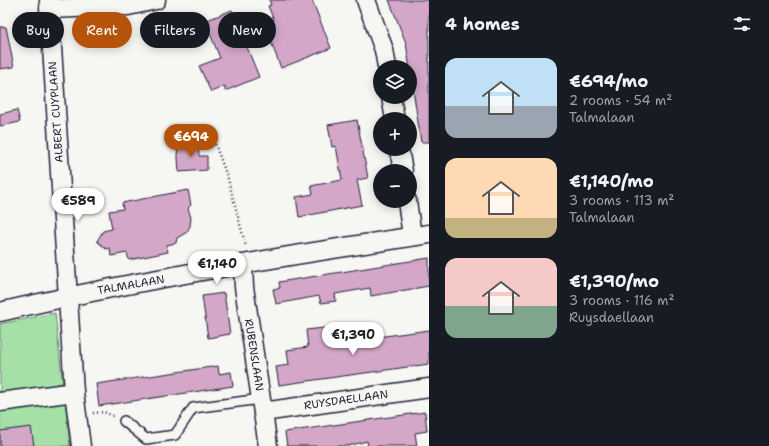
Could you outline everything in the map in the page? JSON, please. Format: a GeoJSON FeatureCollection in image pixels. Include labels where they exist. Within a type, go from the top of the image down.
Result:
{"type":"FeatureCollection","features":[{"type":"Feature","properties":{"kind":"street"},"geometry":{"type":"LineString","coordinates":[[49,5],[128,6],[156,0]]}},
{"type":"Feature","properties":{"kind":"street"},"geometry":{"type":"LineString","coordinates":[[366,0],[384,50],[386,60]]}},
{"type":"Feature","properties":{"kind":"street","name":"ALBERT CUYPLAAN"},"geometry":{"type":"LineString","coordinates":[[49,5],[74,392],[81,446]]}},
{"type":"Feature","properties":{"kind":"street"},"geometry":{"type":"LineString","coordinates":[[410,208],[421,235]]}},
{"type":"Feature","properties":{"kind":"street","name":"TALMALAAN"},"geometry":{"type":"LineString","coordinates":[[0,312],[68,296],[421,235]]}},
{"type":"Feature","properties":{"kind":"street","name":"RUBENSLAAN"},"geometry":{"type":"LineString","coordinates":[[243,265],[244,286],[268,446]]}},
{"type":"Feature","properties":{"kind":"street","name":"RUYSDAELLAAN"},"geometry":{"type":"LineString","coordinates":[[262,405],[429,388]]}},
{"type":"Feature","properties":{"kind":"street"},"geometry":{"type":"LineString","coordinates":[[0,402],[74,392]]}},
{"type":"Feature","properties":{"kind":"lane","name":"RUYSDAELLAAN"},"geometry":{"type":"LineString","coordinates":[[124,421],[146,439],[175,435],[193,408],[262,405]]}},
{"type":"Feature","properties":{"kind":"path"},"geometry":{"type":"LineString","coordinates":[[211,133],[228,179],[247,248],[243,265]]}},
{"type":"Feature","properties":{"kind":"path"},"geometry":{"type":"LineString","coordinates":[[76,415],[104,412],[124,421]]}},
{"type":"Feature","properties":{"kind":"green space"},"geometry":{"type":"Polygon","coordinates":[[[55,313],[63,387],[0,394],[0,324],[55,313]]]}},
{"type":"Feature","properties":{"kind":"green space"},"geometry":{"type":"Polygon","coordinates":[[[65,401],[70,446],[0,446],[0,410],[65,401]]]}},
{"type":"Feature","properties":{"kind":"building"},"geometry":{"type":"Polygon","coordinates":[[[269,0],[312,0],[331,48],[281,68],[273,48],[276,48],[276,12],[271,12],[268,6],[271,5],[269,0]]]}},
{"type":"Feature","properties":{"kind":"building"},"geometry":{"type":"Polygon","coordinates":[[[389,0],[429,0],[429,142],[421,142],[415,104],[417,104],[417,60],[409,60],[406,43],[389,0]]]}},
{"type":"Feature","properties":{"kind":"building"},"geometry":{"type":"Polygon","coordinates":[[[218,16],[218,48],[247,48],[259,77],[225,91],[225,86],[211,92],[199,66],[220,58],[210,33],[210,19],[218,16]]]}},
{"type":"Feature","properties":{"kind":"building"},"geometry":{"type":"Polygon","coordinates":[[[0,27],[6,27],[14,67],[0,69],[0,27]]]}},
{"type":"Feature","properties":{"kind":"building"},"geometry":{"type":"Polygon","coordinates":[[[17,110],[20,122],[0,126],[0,114],[17,110]]]}},
{"type":"Feature","properties":{"kind":"building"},"geometry":{"type":"Polygon","coordinates":[[[357,120],[368,178],[357,180],[362,205],[299,217],[296,197],[313,194],[311,186],[342,180],[336,146],[332,147],[328,125],[357,120]]]}},
{"type":"Feature","properties":{"kind":"building"},"geometry":{"type":"Polygon","coordinates":[[[198,142],[199,156],[207,156],[207,170],[179,172],[177,143],[198,142]]]}},
{"type":"Feature","properties":{"kind":"building"},"geometry":{"type":"Polygon","coordinates":[[[188,190],[191,205],[188,208],[191,218],[190,226],[187,232],[177,238],[176,243],[166,245],[168,252],[129,260],[127,253],[111,256],[110,248],[106,249],[97,241],[103,231],[112,229],[109,211],[123,209],[122,203],[188,190]]]}},
{"type":"Feature","properties":{"kind":"building"},"geometry":{"type":"Polygon","coordinates":[[[429,258],[429,286],[371,296],[370,288],[335,294],[336,301],[321,303],[319,296],[276,304],[273,289],[280,288],[279,282],[429,258]]]}},
{"type":"Feature","properties":{"kind":"building"},"geometry":{"type":"Polygon","coordinates":[[[224,293],[230,334],[208,338],[202,296],[224,293]]]}},
{"type":"Feature","properties":{"kind":"building"},"geometry":{"type":"Polygon","coordinates":[[[324,328],[326,344],[429,330],[429,364],[279,385],[276,367],[289,365],[287,350],[308,347],[306,330],[324,328]]]}},
{"type":"Feature","properties":{"kind":"building"},"geometry":{"type":"Polygon","coordinates":[[[218,366],[219,374],[231,372],[233,386],[99,406],[96,384],[218,366]]]}},
{"type":"Feature","properties":{"kind":"building"},"geometry":{"type":"Polygon","coordinates":[[[425,412],[427,431],[415,433],[417,446],[368,446],[367,441],[348,446],[287,446],[285,432],[425,412]]]}},
{"type":"Feature","properties":{"kind":"building"},"geometry":{"type":"Polygon","coordinates":[[[31,427],[34,446],[0,446],[0,431],[31,427]]]}}]}
